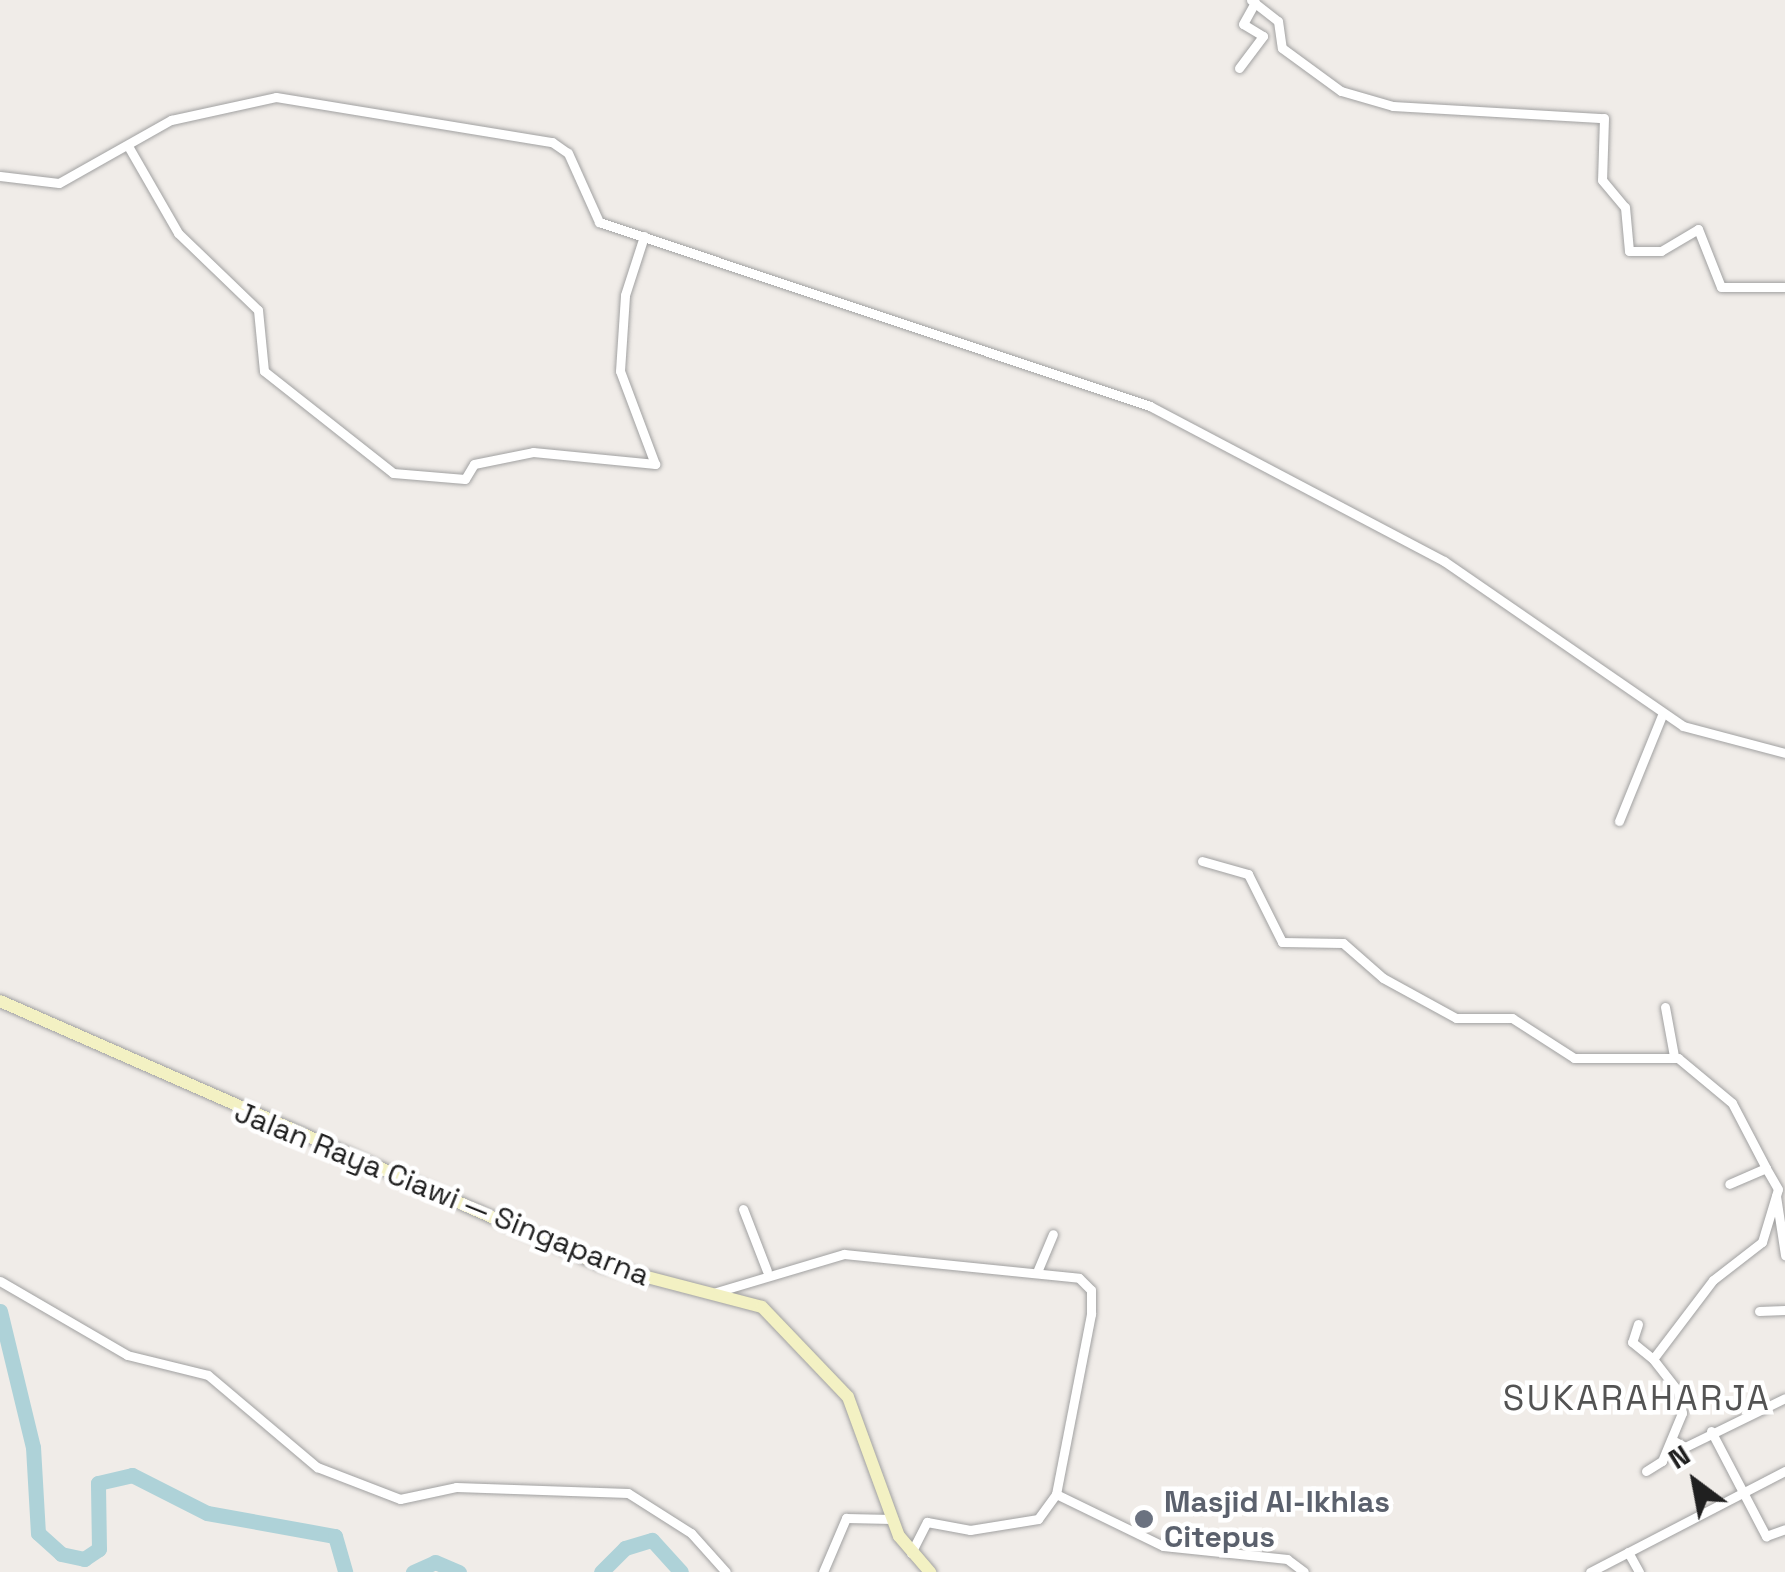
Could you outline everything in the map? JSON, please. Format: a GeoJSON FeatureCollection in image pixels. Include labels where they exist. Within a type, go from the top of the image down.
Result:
{"type":"FeatureCollection","features":[{"type":"Feature","properties":{"kind":"main road","name":"Jalan Raya Ciawi — Singaparna"},"geometry":{"type":"LineString","coordinates":[[0,1001],[528,1236],[653,1282],[762,1307],[842,1390],[892,1519],[911,1553],[930,1572]]}},
{"type":"Feature","properties":{"kind":"street"},"geometry":{"type":"LineString","coordinates":[[1239,68],[1264,35],[1243,24],[1252,1],[1278,21],[1282,48],[1341,91],[1393,106],[1604,118],[1602,180],[1625,207],[1629,252],[1660,251],[1698,229],[1721,287],[1785,287]]}},
{"type":"Feature","properties":{"kind":"street"},"geometry":{"type":"LineString","coordinates":[[0,176],[59,183],[192,113],[310,98],[384,120],[561,145],[599,222],[1199,429],[1444,561],[1662,715],[1730,746],[1785,753]]}},
{"type":"Feature","properties":{"kind":"street"},"geometry":{"type":"LineString","coordinates":[[128,146],[178,233],[256,307],[264,371],[393,472],[466,479],[473,464],[533,452],[655,464],[620,371],[626,295],[644,236]]}},
{"type":"Feature","properties":{"kind":"street"},"geometry":{"type":"LineString","coordinates":[[1619,820],[1662,715]]}},
{"type":"Feature","properties":{"kind":"street"},"geometry":{"type":"LineString","coordinates":[[1202,861],[1248,874],[1282,942],[1343,942],[1383,978],[1456,1018],[1512,1018],[1574,1058],[1674,1056],[1732,1103],[1776,1196],[1785,1255]]}},
{"type":"Feature","properties":{"kind":"street"},"geometry":{"type":"LineString","coordinates":[[1665,1007],[1674,1056]]}},
{"type":"Feature","properties":{"kind":"street"},"geometry":{"type":"LineString","coordinates":[[1728,1184],[1766,1168]]}},
{"type":"Feature","properties":{"kind":"street"},"geometry":{"type":"LineString","coordinates":[[1652,1358],[1714,1280],[1757,1248],[1776,1196]]}},
{"type":"Feature","properties":{"kind":"street"},"geometry":{"type":"LineString","coordinates":[[743,1209],[767,1271]]}},
{"type":"Feature","properties":{"kind":"street"},"geometry":{"type":"LineString","coordinates":[[1036,1272],[1053,1234]]}},
{"type":"Feature","properties":{"kind":"street"},"geometry":{"type":"LineString","coordinates":[[713,1293],[767,1271],[844,1254],[1079,1278],[1091,1290],[1056,1494],[1038,1519],[970,1530],[927,1522],[911,1553]]}},
{"type":"Feature","properties":{"kind":"street"},"geometry":{"type":"LineString","coordinates":[[0,1281],[127,1356],[208,1375],[317,1468],[400,1498],[456,1487],[628,1492],[690,1533],[726,1572]]}},
{"type":"Feature","properties":{"kind":"street"},"geometry":{"type":"LineString","coordinates":[[1759,1311],[1785,1310]]}},
{"type":"Feature","properties":{"kind":"street"},"geometry":{"type":"LineString","coordinates":[[1638,1324],[1632,1342],[1652,1358],[1681,1398],[1672,1440],[1657,1469],[1646,1472]]}},
{"type":"Feature","properties":{"kind":"street"},"geometry":{"type":"LineString","coordinates":[[1672,1440],[1683,1448],[1785,1398]]}},
{"type":"Feature","properties":{"kind":"street"},"geometry":{"type":"LineString","coordinates":[[1711,1431],[1766,1536],[1785,1530]]}},
{"type":"Feature","properties":{"kind":"street"},"geometry":{"type":"LineString","coordinates":[[1590,1572],[1785,1470]]}},
{"type":"Feature","properties":{"kind":"street"},"geometry":{"type":"LineString","coordinates":[[1056,1494],[1163,1546],[1287,1559],[1304,1572]]}},
{"type":"Feature","properties":{"kind":"street"},"geometry":{"type":"LineString","coordinates":[[823,1572],[846,1518],[892,1519]]}},
{"type":"Feature","properties":{"kind":"street"},"geometry":{"type":"LineString","coordinates":[[1628,1552],[1639,1572]]}},
{"type":"Feature","properties":{"kind":"waterway"},"geometry":{"type":"LineString","coordinates":[[0,1311],[33,1447],[38,1533],[61,1554],[84,1559],[99,1549],[98,1483],[132,1475],[207,1513],[335,1536],[345,1572]]}},
{"type":"Feature","properties":{"kind":"waterway"},"geometry":{"type":"LineString","coordinates":[[601,1572],[625,1548],[652,1540],[681,1572]]}},
{"type":"Feature","properties":{"kind":"waterway"},"geometry":{"type":"LineString","coordinates":[[413,1572],[435,1562],[459,1572]]}},
{"type":"Feature","properties":{"kind":"place","name":"Masjid Al-Ikhlas Citepus"},"geometry":{"type":"Point","coordinates":[1144,1519]}},
{"type":"Feature","properties":{"kind":"district","name":"SUKARAHARJA"},"geometry":{"type":"Point","coordinates":[1637,1398]}}]}
